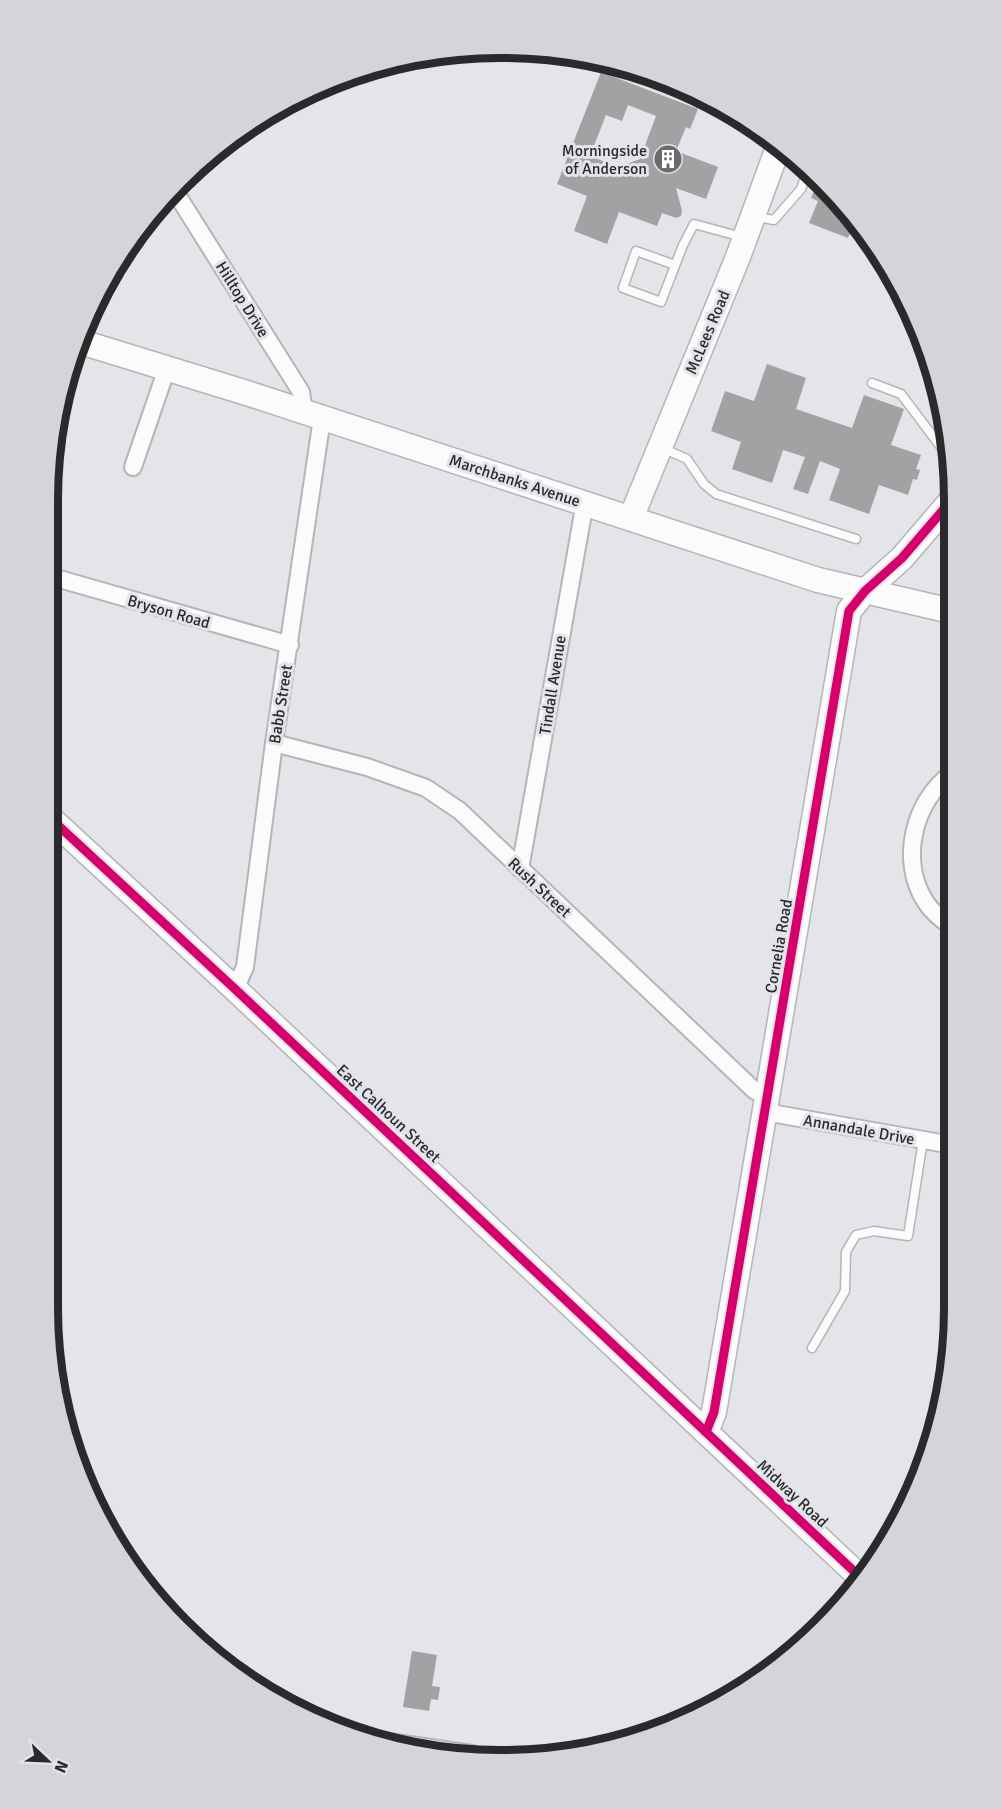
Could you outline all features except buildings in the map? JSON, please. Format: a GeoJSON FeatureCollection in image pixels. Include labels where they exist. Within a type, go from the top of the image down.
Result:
{"type":"FeatureCollection","features":[{"type":"Feature","properties":{"kind":"street","name":"McLees Road"},"geometry":{"type":"LineString","coordinates":[[631,518],[749,227],[776,154]]}},
{"type":"Feature","properties":{"kind":"street","name":"Hilltop Drive"},"geometry":{"type":"LineString","coordinates":[[179,198],[301,392],[313,415]]}},
{"type":"Feature","properties":{"kind":"street","name":"Marchbanks Avenue"},"geometry":{"type":"LineString","coordinates":[[88,344],[585,502],[818,580],[944,609]]}},
{"type":"Feature","properties":{"kind":"street"},"geometry":{"type":"LineString","coordinates":[[133,467],[167,368]]}},
{"type":"Feature","properties":{"kind":"street","name":"Babb Street"},"geometry":{"type":"LineString","coordinates":[[235,989],[244,967],[274,743],[290,645],[313,415]]}},
{"type":"Feature","properties":{"kind":"street","name":"Tindall Avenue"},"geometry":{"type":"LineString","coordinates":[[520,869],[585,502]]}},
{"type":"Feature","properties":{"kind":"street","name":"Cornelia Road"},"geometry":{"type":"LineString","coordinates":[[706,1432],[716,1401],[849,611],[865,591],[902,558],[944,509]]}},
{"type":"Feature","properties":{"kind":"street","name":"Bryson Road"},"geometry":{"type":"LineString","coordinates":[[58,579],[290,645]]}},
{"type":"Feature","properties":{"kind":"street","name":"Rush Street"},"geometry":{"type":"LineString","coordinates":[[274,743],[367,767],[426,788],[460,811],[766,1103]]}},
{"type":"Feature","properties":{"kind":"street"},"geometry":{"type":"LineString","coordinates":[[944,780],[933,790],[921,813],[915,826],[911,850],[914,870],[925,901],[944,919]]}},
{"type":"Feature","properties":{"kind":"street","name":"East Calhoun Street"},"geometry":{"type":"LineString","coordinates":[[58,827],[235,989],[706,1432]]}},
{"type":"Feature","properties":{"kind":"street","name":"Annandale Drive"},"geometry":{"type":"LineString","coordinates":[[766,1103],[944,1144]]}},
{"type":"Feature","properties":{"kind":"street","name":"Midway Road"},"geometry":{"type":"LineString","coordinates":[[706,1432],[855,1573]]}},
{"type":"Feature","properties":{"kind":"lane"},"geometry":{"type":"LineString","coordinates":[[675,265],[636,251],[623,288],[661,302],[694,224],[749,227],[774,220],[801,189],[805,179]]}},
{"type":"Feature","properties":{"kind":"lane"},"geometry":{"type":"LineString","coordinates":[[872,383],[901,393],[940,446]]}},
{"type":"Feature","properties":{"kind":"lane"},"geometry":{"type":"LineString","coordinates":[[659,446],[687,459],[704,484],[716,494],[856,539]]}},
{"type":"Feature","properties":{"kind":"lane"},"geometry":{"type":"LineString","coordinates":[[812,1348],[845,1291],[846,1252],[855,1235],[874,1232],[908,1236],[923,1140]]}},
{"type":"Feature","properties":{"kind":"cycle path"},"geometry":{"type":"LineString","coordinates":[[706,1432],[714,1412],[849,611],[865,591],[902,558],[944,509]]}},
{"type":"Feature","properties":{"kind":"cycle path"},"geometry":{"type":"LineString","coordinates":[[58,825],[855,1573]]}},
{"type":"Feature","properties":{"kind":"place","name":"Morningside of Anderson"},"geometry":{"type":"Point","coordinates":[668,159]}}]}
